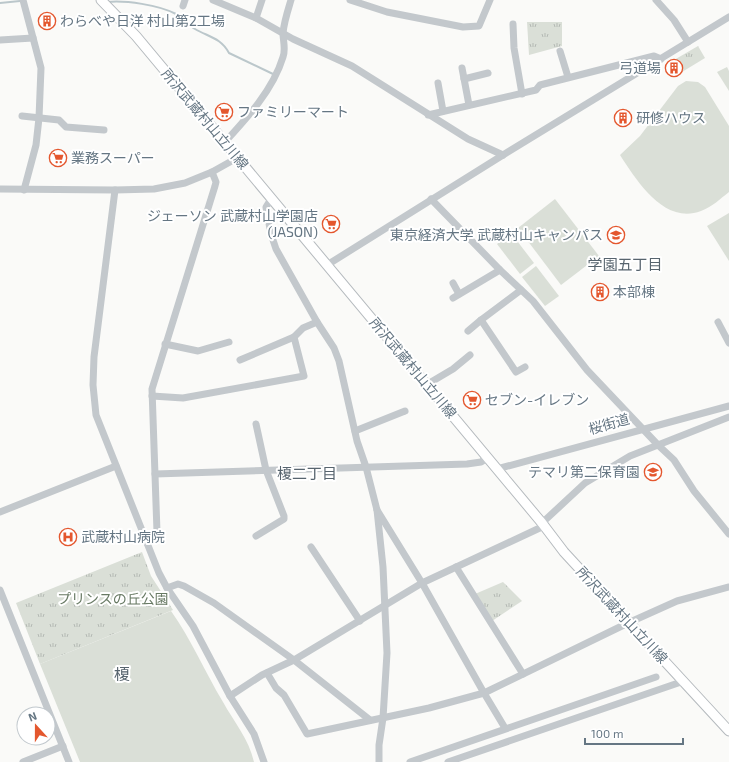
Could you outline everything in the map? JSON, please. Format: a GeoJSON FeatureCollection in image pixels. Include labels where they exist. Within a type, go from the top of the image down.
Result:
{"type":"FeatureCollection","features":[{"type":"Feature","properties":{"kind":"main road","name":"所沢武蔵村山立川線"},"geometry":{"type":"LineString","coordinates":[[103,2],[136,36],[543,524],[564,552],[628,623],[684,681],[729,732]]}},
{"type":"Feature","properties":{"kind":"street"},"geometry":{"type":"LineString","coordinates":[[23,0],[41,68],[39,118],[36,145],[24,190]]}},
{"type":"Feature","properties":{"kind":"street"},"geometry":{"type":"LineString","coordinates":[[213,0],[256,18],[293,40],[352,66],[468,139],[503,155]]}},
{"type":"Feature","properties":{"kind":"street"},"geometry":{"type":"LineString","coordinates":[[256,18],[262,0]]}},
{"type":"Feature","properties":{"kind":"street"},"geometry":{"type":"LineString","coordinates":[[224,143],[269,88],[283,57],[283,33],[291,0]]}},
{"type":"Feature","properties":{"kind":"street"},"geometry":{"type":"LineString","coordinates":[[350,0],[387,12],[463,27],[479,26],[490,0]]}},
{"type":"Feature","properties":{"kind":"street"},"geometry":{"type":"LineString","coordinates":[[656,0],[674,20],[688,42]]}},
{"type":"Feature","properties":{"kind":"street"},"geometry":{"type":"LineString","coordinates":[[327,265],[431,199],[729,18]]}},
{"type":"Feature","properties":{"kind":"street"},"geometry":{"type":"LineString","coordinates":[[513,24],[514,48],[522,94]]}},
{"type":"Feature","properties":{"kind":"street"},"geometry":{"type":"LineString","coordinates":[[0,40],[33,38]]}},
{"type":"Feature","properties":{"kind":"street"},"geometry":{"type":"LineString","coordinates":[[560,51],[568,77]]}},
{"type":"Feature","properties":{"kind":"street"},"geometry":{"type":"LineString","coordinates":[[428,115],[522,94],[536,90],[540,85],[654,56],[661,59]]}},
{"type":"Feature","properties":{"kind":"street"},"geometry":{"type":"LineString","coordinates":[[462,68],[469,106]]}},
{"type":"Feature","properties":{"kind":"street"},"geometry":{"type":"LineString","coordinates":[[464,79],[488,73]]}},
{"type":"Feature","properties":{"kind":"street"},"geometry":{"type":"LineString","coordinates":[[438,83],[443,111]]}},
{"type":"Feature","properties":{"kind":"street"},"geometry":{"type":"LineString","coordinates":[[22,116],[59,120],[66,127],[104,130]]}},
{"type":"Feature","properties":{"kind":"street"},"geometry":{"type":"LineString","coordinates":[[0,189],[154,189],[184,183],[212,172],[237,158]]}},
{"type":"Feature","properties":{"kind":"street"},"geometry":{"type":"LineString","coordinates":[[147,543],[156,537],[157,532],[152,396],[153,385],[215,186],[216,182],[212,172]]}},
{"type":"Feature","properties":{"kind":"street"},"geometry":{"type":"LineString","coordinates":[[114,190],[94,357],[93,385],[96,415],[159,573],[167,588],[193,626],[230,696],[254,734],[264,762]]}},
{"type":"Feature","properties":{"kind":"street"},"geometry":{"type":"LineString","coordinates":[[271,199],[266,207],[271,234],[276,249],[317,322],[334,348],[339,362],[357,441],[366,467],[376,510],[383,567],[386,653],[379,762]]}},
{"type":"Feature","properties":{"kind":"street"},"geometry":{"type":"LineString","coordinates":[[431,199],[500,270],[533,301],[587,370],[674,460],[694,491],[729,534]]}},
{"type":"Feature","properties":{"kind":"street"},"geometry":{"type":"LineString","coordinates":[[453,298],[500,270]]}},
{"type":"Feature","properties":{"kind":"street"},"geometry":{"type":"LineString","coordinates":[[453,283],[460,294]]}},
{"type":"Feature","properties":{"kind":"street"},"geometry":{"type":"LineString","coordinates":[[468,331],[521,290]]}},
{"type":"Feature","properties":{"kind":"street"},"geometry":{"type":"LineString","coordinates":[[481,320],[516,372],[525,367]]}},
{"type":"Feature","properties":{"kind":"street"},"geometry":{"type":"LineString","coordinates":[[240,360],[294,337],[303,328],[317,322]]}},
{"type":"Feature","properties":{"kind":"street"},"geometry":{"type":"LineString","coordinates":[[718,322],[729,343]]}},
{"type":"Feature","properties":{"kind":"street"},"geometry":{"type":"LineString","coordinates":[[152,396],[183,398],[304,376],[294,337]]}},
{"type":"Feature","properties":{"kind":"street"},"geometry":{"type":"LineString","coordinates":[[165,344],[198,351],[229,342]]}},
{"type":"Feature","properties":{"kind":"street"},"geometry":{"type":"LineString","coordinates":[[426,385],[453,369],[470,355]]}},
{"type":"Feature","properties":{"kind":"street","name":"桜街道"},"geometry":{"type":"LineString","coordinates":[[497,469],[643,428],[729,406]]}},
{"type":"Feature","properties":{"kind":"street"},"geometry":{"type":"LineString","coordinates":[[355,431],[405,411]]}},
{"type":"Feature","properties":{"kind":"street"},"geometry":{"type":"LineString","coordinates":[[230,696],[267,673],[294,660],[360,622],[422,583],[456,568],[543,524],[585,483],[630,456],[729,417]]}},
{"type":"Feature","properties":{"kind":"street"},"geometry":{"type":"LineString","coordinates":[[256,424],[266,470],[284,516],[284,519],[256,536]]}},
{"type":"Feature","properties":{"kind":"street"},"geometry":{"type":"LineString","coordinates":[[155,474],[467,464],[481,462],[487,458]]}},
{"type":"Feature","properties":{"kind":"street"},"geometry":{"type":"LineString","coordinates":[[0,512],[116,466]]}},
{"type":"Feature","properties":{"kind":"street"},"geometry":{"type":"LineString","coordinates":[[376,510],[422,583],[484,693],[506,728]]}},
{"type":"Feature","properties":{"kind":"street"},"geometry":{"type":"LineString","coordinates":[[311,547],[360,622]]}},
{"type":"Feature","properties":{"kind":"street"},"geometry":{"type":"LineString","coordinates":[[456,568],[523,674]]}},
{"type":"Feature","properties":{"kind":"street"},"geometry":{"type":"LineString","coordinates":[[167,588],[178,584],[214,603],[294,660],[370,720]]}},
{"type":"Feature","properties":{"kind":"street"},"geometry":{"type":"LineString","coordinates":[[267,673],[276,688],[284,695],[306,734],[429,708],[484,693],[628,623],[677,601],[729,586]]}},
{"type":"Feature","properties":{"kind":"street"},"geometry":{"type":"LineString","coordinates":[[0,590],[69,762]]}},
{"type":"Feature","properties":{"kind":"street"},"geometry":{"type":"LineString","coordinates":[[410,762],[656,677]]}},
{"type":"Feature","properties":{"kind":"street"},"geometry":{"type":"LineString","coordinates":[[448,762],[684,681]]}},
{"type":"Feature","properties":{"kind":"street"},"geometry":{"type":"LineString","coordinates":[[582,702],[587,715]]}},
{"type":"Feature","properties":{"kind":"street"},"geometry":{"type":"LineString","coordinates":[[23,762],[63,746]]}},
{"type":"Feature","properties":{"kind":"green space"},"geometry":{"type":"Polygon","coordinates":[[[527,22],[562,22],[562,46],[529,55],[527,22]]]}},
{"type":"Feature","properties":{"kind":"green space"},"geometry":{"type":"Polygon","coordinates":[[[698,46],[705,58],[682,72],[674,60],[698,46]]]}},
{"type":"Feature","properties":{"kind":"green space"},"geometry":{"type":"Polygon","coordinates":[[[727,67],[729,71],[729,91],[717,72],[727,67]]]}},
{"type":"Feature","properties":{"kind":"green space"},"geometry":{"type":"Polygon","coordinates":[[[686,81],[698,82],[705,87],[729,126],[729,192],[716,203],[705,209],[688,214],[675,212],[653,198],[643,188],[620,155],[640,136],[678,86],[686,81]]]}},
{"type":"Feature","properties":{"kind":"green space"},"geometry":{"type":"Polygon","coordinates":[[[555,199],[599,256],[561,285],[518,228],[555,199]]]}},
{"type":"Feature","properties":{"kind":"green space"},"geometry":{"type":"Polygon","coordinates":[[[729,213],[729,261],[707,226],[729,213]]]}},
{"type":"Feature","properties":{"kind":"green space"},"geometry":{"type":"Polygon","coordinates":[[[511,233],[534,263],[520,274],[497,244],[511,233]]]}},
{"type":"Feature","properties":{"kind":"green space"},"geometry":{"type":"Polygon","coordinates":[[[536,266],[559,296],[545,306],[522,277],[536,266]]]}},
{"type":"Feature","properties":{"kind":"green space","name":"プリンスの丘公園"},"geometry":{"type":"Polygon","coordinates":[[[142,552],[151,576],[173,610],[40,664],[16,603],[142,552]]]}},
{"type":"Feature","properties":{"kind":"green space"},"geometry":{"type":"Polygon","coordinates":[[[503,582],[522,601],[492,621],[475,594],[503,582]]]}},
{"type":"Feature","properties":{"kind":"green space"},"geometry":{"type":"Polygon","coordinates":[[[171,611],[185,633],[216,691],[245,738],[254,762],[80,762],[40,664],[171,611]]]}},
{"type":"Feature","properties":{"kind":"waterway"},"geometry":{"type":"LineString","coordinates":[[0,3],[20,1]]}},
{"type":"Feature","properties":{"kind":"waterway"},"geometry":{"type":"LineString","coordinates":[[107,2],[142,4],[161,8],[179,15],[195,29],[214,38],[222,44],[229,53],[273,74]]}},
{"type":"Feature","properties":{"kind":"place","name":"わらべや日洋 村山第2工場"},"geometry":{"type":"Point","coordinates":[47,21]}},
{"type":"Feature","properties":{"kind":"place","name":"弓道場"},"geometry":{"type":"Point","coordinates":[674,68]}},
{"type":"Feature","properties":{"kind":"place","name":"ファミリーマート"},"geometry":{"type":"Point","coordinates":[224,112]}},
{"type":"Feature","properties":{"kind":"place","name":"研修ハウス"},"geometry":{"type":"Point","coordinates":[623,118]}},
{"type":"Feature","properties":{"kind":"place","name":"業務スーパー"},"geometry":{"type":"Point","coordinates":[58,158]}},
{"type":"Feature","properties":{"kind":"place","name":"ジェーソン 武蔵村山学園店 (JASON)"},"geometry":{"type":"Point","coordinates":[331,224]}},
{"type":"Feature","properties":{"kind":"place","name":"東京経済大学 武蔵村山キャンパス"},"geometry":{"type":"Point","coordinates":[616,235]}},
{"type":"Feature","properties":{"kind":"place","name":"本部棟"},"geometry":{"type":"Point","coordinates":[600,292]}},
{"type":"Feature","properties":{"kind":"place","name":"セブン-イレブン"},"geometry":{"type":"Point","coordinates":[472,400]}},
{"type":"Feature","properties":{"kind":"place","name":"テマリ第二保育園"},"geometry":{"type":"Point","coordinates":[653,472]}},
{"type":"Feature","properties":{"kind":"place","name":"武蔵村山病院"},"geometry":{"type":"Point","coordinates":[68,537]}},
{"type":"Feature","properties":{"kind":"district","name":"学園五丁目"},"geometry":{"type":"Point","coordinates":[625,265]}},
{"type":"Feature","properties":{"kind":"district","name":"榎二丁目"},"geometry":{"type":"Point","coordinates":[307,474]}},
{"type":"Feature","properties":{"kind":"district","name":"榎"},"geometry":{"type":"Point","coordinates":[122,674]}}]}
